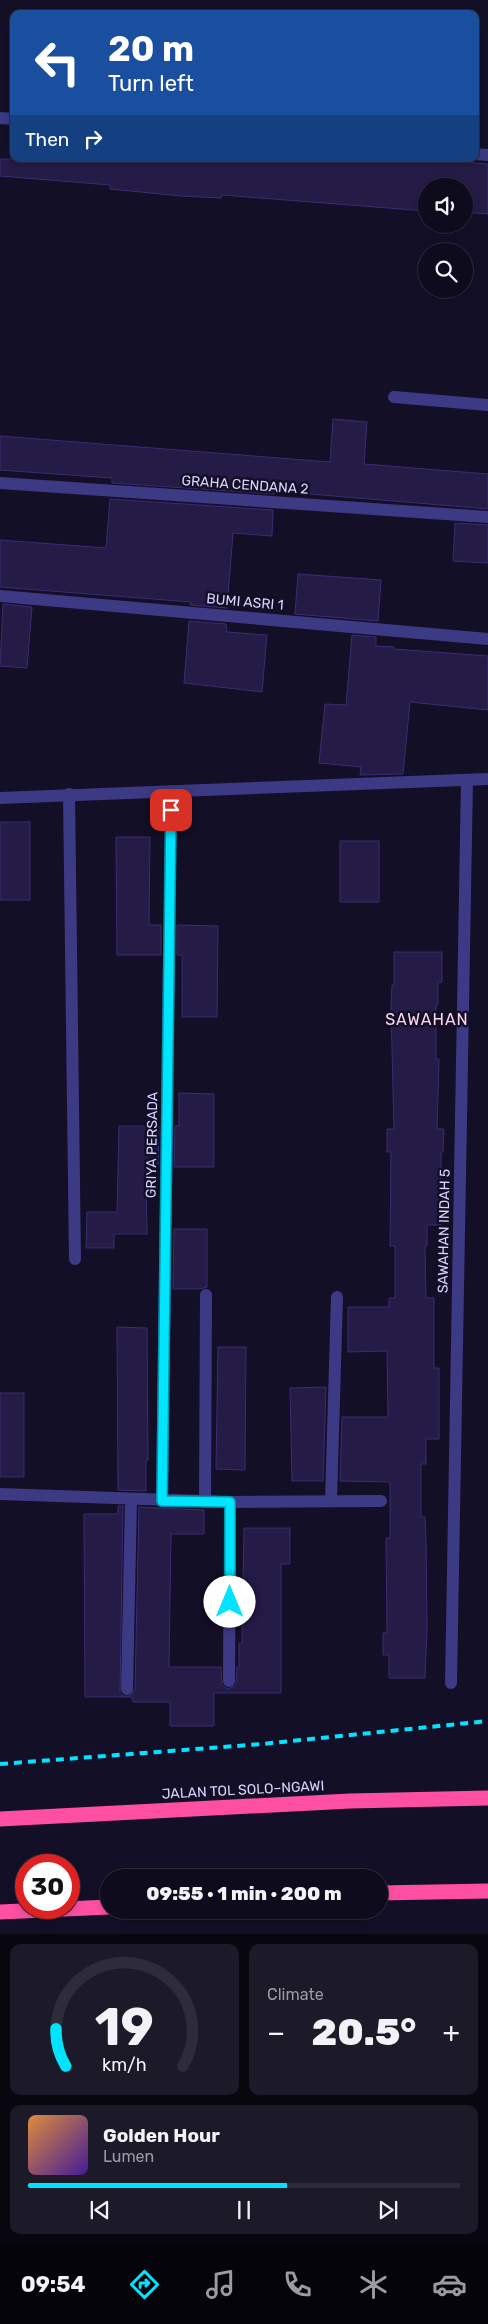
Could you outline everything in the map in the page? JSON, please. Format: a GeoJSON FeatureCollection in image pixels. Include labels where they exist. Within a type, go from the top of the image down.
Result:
{"type":"FeatureCollection","features":[{"type":"Feature","properties":{"kind":"highway","name":"JALAN TOL SOLO–NGAWI"},"geometry":{"type":"LineString","coordinates":[[0,1819],[350,1801],[488,1798]]}},
{"type":"Feature","properties":{"kind":"highway"},"geometry":{"type":"LineString","coordinates":[[388,1893],[488,1891]]}},
{"type":"Feature","properties":{"kind":"highway"},"geometry":{"type":"LineString","coordinates":[[0,1912],[100,1907]]}},
{"type":"Feature","properties":{"kind":"street"},"geometry":{"type":"LineString","coordinates":[[394,397],[488,405]]}},
{"type":"Feature","properties":{"kind":"street","name":"GRAHA CENDANA 2"},"geometry":{"type":"LineString","coordinates":[[0,484],[488,517]]}},
{"type":"Feature","properties":{"kind":"street","name":"BUMI ASRI 1"},"geometry":{"type":"LineString","coordinates":[[0,596],[488,639]]}},
{"type":"Feature","properties":{"kind":"street"},"geometry":{"type":"LineString","coordinates":[[0,798],[488,779]]}},
{"type":"Feature","properties":{"kind":"street","name":"SAWAHAN INDAH 5"},"geometry":{"type":"LineString","coordinates":[[451,1683],[467,780]]}},
{"type":"Feature","properties":{"kind":"street","name":"GRIYA PERSADA"},"geometry":{"type":"LineString","coordinates":[[162,1501],[171,790]]}},
{"type":"Feature","properties":{"kind":"street"},"geometry":{"type":"LineString","coordinates":[[70,794],[76,1259]]}},
{"type":"Feature","properties":{"kind":"street"},"geometry":{"type":"LineString","coordinates":[[205,1502],[206,1295]]}},
{"type":"Feature","properties":{"kind":"street"},"geometry":{"type":"LineString","coordinates":[[331,1500],[337,1297]]}},
{"type":"Feature","properties":{"kind":"street"},"geometry":{"type":"LineString","coordinates":[[0,1494],[205,1502],[381,1501]]}},
{"type":"Feature","properties":{"kind":"street"},"geometry":{"type":"LineString","coordinates":[[127,1689],[131,1500]]}},
{"type":"Feature","properties":{"kind":"street"},"geometry":{"type":"LineString","coordinates":[[230,1502],[230,1681]]}},
{"type":"Feature","properties":{"kind":"building"},"geometry":{"type":"Polygon","coordinates":[[[0,159],[10,159],[10,162],[461,162],[488,164],[488,214],[473,213],[473,178],[418,178],[418,210],[222,195],[221,198],[181,196],[110,189],[110,185],[0,176],[0,159]]]}},
{"type":"Feature","properties":{"kind":"building"},"geometry":{"type":"Polygon","coordinates":[[[333,419],[367,422],[364,464],[488,474],[488,509],[275,491],[274,494],[112,483],[112,478],[0,470],[0,436],[330,462],[333,419]]]}},
{"type":"Feature","properties":{"kind":"building"},"geometry":{"type":"Polygon","coordinates":[[[110,499],[273,510],[272,536],[233,533],[227,608],[190,605],[191,602],[0,587],[0,540],[106,548],[110,499]]]}},
{"type":"Feature","properties":{"kind":"building"},"geometry":{"type":"Polygon","coordinates":[[[455,523],[488,525],[488,563],[453,561],[455,523]]]}},
{"type":"Feature","properties":{"kind":"building"},"geometry":{"type":"Polygon","coordinates":[[[298,574],[381,580],[378,621],[295,614],[298,574]]]}},
{"type":"Feature","properties":{"kind":"building"},"geometry":{"type":"Polygon","coordinates":[[[3,604],[32,607],[27,668],[0,666],[3,604]]]}},
{"type":"Feature","properties":{"kind":"building"},"geometry":{"type":"Polygon","coordinates":[[[189,621],[226,624],[227,632],[267,635],[262,692],[184,683],[189,621]]]}},
{"type":"Feature","properties":{"kind":"building"},"geometry":{"type":"Polygon","coordinates":[[[352,635],[376,637],[376,646],[394,647],[394,649],[488,656],[488,710],[410,702],[403,774],[360,775],[361,767],[319,763],[325,704],[346,705],[352,635]]]}},
{"type":"Feature","properties":{"kind":"building"},"geometry":{"type":"Polygon","coordinates":[[[0,822],[30,822],[30,900],[0,900],[0,822]]]}},
{"type":"Feature","properties":{"kind":"building"},"geometry":{"type":"Polygon","coordinates":[[[116,837],[150,837],[149,925],[161,925],[161,955],[117,955],[116,837]]]}},
{"type":"Feature","properties":{"kind":"building"},"geometry":{"type":"Polygon","coordinates":[[[340,841],[379,841],[379,902],[340,902],[340,841]]]}},
{"type":"Feature","properties":{"kind":"building"},"geometry":{"type":"Polygon","coordinates":[[[177,925],[218,926],[217,1017],[182,1017],[182,955],[177,955],[177,925]]]}},
{"type":"Feature","properties":{"kind":"building"},"geometry":{"type":"Polygon","coordinates":[[[394,952],[442,952],[442,982],[438,982],[438,1005],[436,1005],[436,1059],[439,1059],[437,1129],[444,1129],[443,1152],[441,1152],[441,1225],[427,1225],[427,1246],[425,1246],[426,1298],[434,1298],[434,1368],[439,1368],[439,1439],[426,1439],[426,1464],[421,1464],[421,1517],[425,1517],[426,1538],[427,1629],[425,1678],[389,1678],[389,1655],[383,1655],[383,1633],[387,1633],[386,1538],[390,1538],[390,1482],[340,1481],[342,1417],[388,1417],[387,1351],[348,1352],[348,1307],[389,1307],[389,1298],[395,1298],[395,1246],[390,1246],[391,1152],[387,1152],[387,1129],[394,1129],[391,1009],[392,985],[394,985],[394,952]]]}},
{"type":"Feature","properties":{"kind":"building"},"geometry":{"type":"Polygon","coordinates":[[[179,1093],[214,1094],[214,1167],[174,1167],[175,1126],[179,1126],[179,1093]]]}},
{"type":"Feature","properties":{"kind":"building"},"geometry":{"type":"Polygon","coordinates":[[[119,1126],[159,1126],[158,1167],[146,1167],[147,1234],[114,1234],[114,1248],[86,1248],[87,1212],[117,1212],[119,1126]]]}},
{"type":"Feature","properties":{"kind":"building"},"geometry":{"type":"Polygon","coordinates":[[[174,1229],[207,1229],[207,1287],[200,1289],[173,1289],[174,1229]]]}},
{"type":"Feature","properties":{"kind":"building"},"geometry":{"type":"Polygon","coordinates":[[[117,1327],[147,1328],[148,1460],[146,1460],[146,1491],[118,1490],[117,1327]]]}},
{"type":"Feature","properties":{"kind":"building"},"geometry":{"type":"Polygon","coordinates":[[[218,1347],[246,1347],[245,1470],[216,1469],[218,1347]]]}},
{"type":"Feature","properties":{"kind":"building"},"geometry":{"type":"Polygon","coordinates":[[[326,1387],[323,1481],[292,1481],[290,1388],[326,1387]]]}},
{"type":"Feature","properties":{"kind":"building"},"geometry":{"type":"Polygon","coordinates":[[[0,1393],[24,1393],[24,1477],[0,1477],[0,1393]]]}},
{"type":"Feature","properties":{"kind":"building"},"geometry":{"type":"Polygon","coordinates":[[[118,1506],[123,1506],[120,1693],[123,1696],[130,1696],[135,1689],[139,1507],[204,1510],[204,1534],[171,1534],[169,1667],[221,1667],[222,1685],[228,1689],[236,1685],[237,1667],[239,1667],[239,1643],[242,1643],[244,1528],[290,1528],[290,1564],[281,1564],[281,1693],[214,1693],[214,1726],[170,1726],[170,1702],[133,1702],[132,1697],[85,1697],[84,1514],[118,1514],[118,1506]]]}},
{"type":"Feature","properties":{"kind":"railway"},"geometry":{"type":"LineString","coordinates":[[0,1764],[262,1744],[488,1721]]}},
{"type":"Feature","properties":{"kind":"district","name":"SAWAHAN"},"geometry":{"type":"Point","coordinates":[427,1019]}},
{"type":"Feature","properties":{"kind":"route"},"geometry":{"type":"LineString","coordinates":[[171,810],[162,1501],[230,1502],[230,1602]]}}]}
